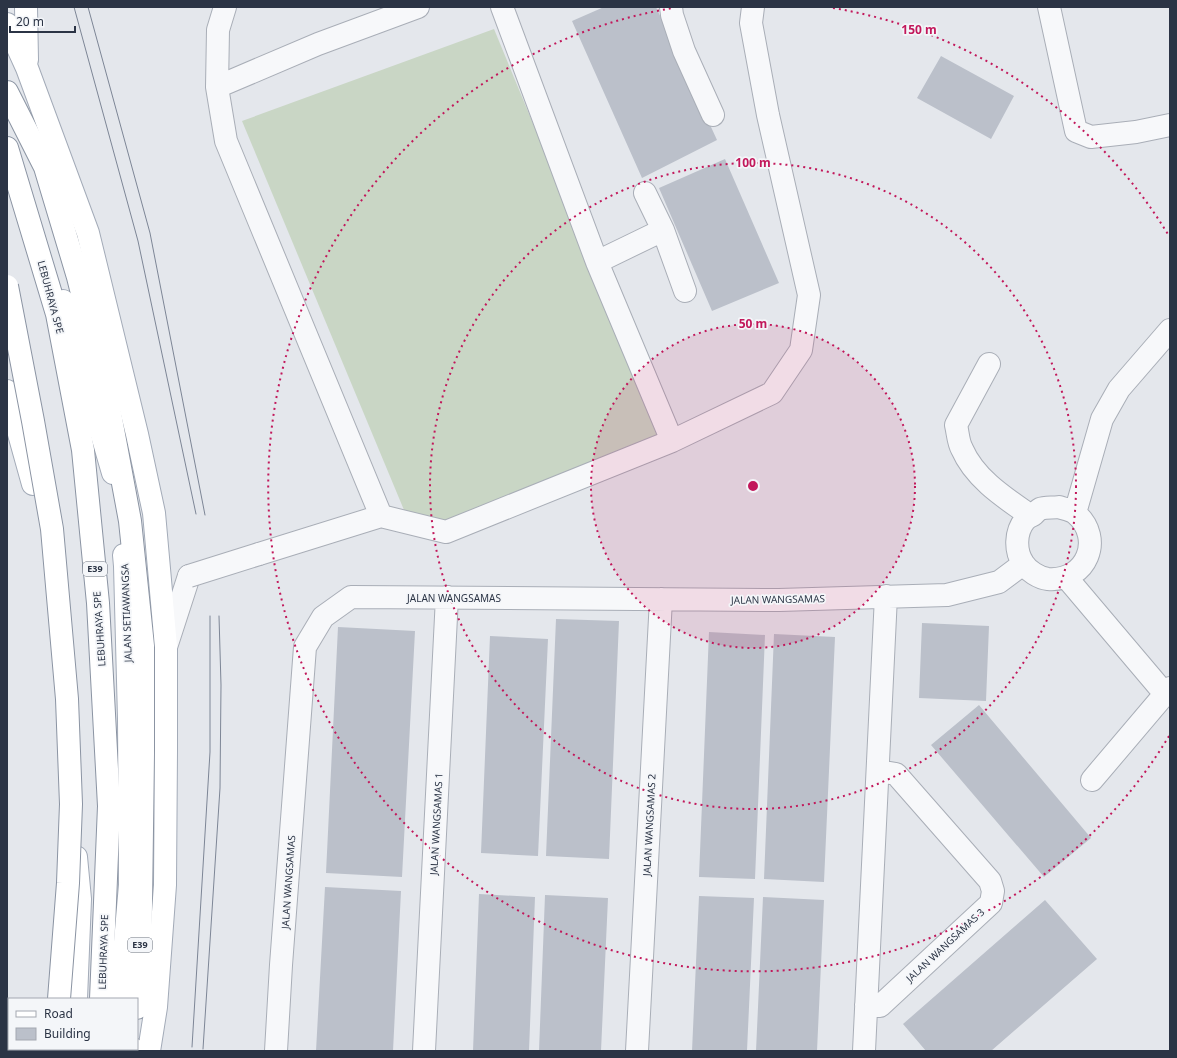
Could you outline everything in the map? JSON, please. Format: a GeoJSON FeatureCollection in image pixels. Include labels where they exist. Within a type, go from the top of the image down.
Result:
{"type":"FeatureCollection","features":[{"type":"Feature","properties":{"kind":"main road"},"geometry":{"type":"LineString","coordinates":[[26,7],[27,68]]}},
{"type":"Feature","properties":{"kind":"main road"},"geometry":{"type":"LineString","coordinates":[[7,24],[27,68],[88,233],[137,434],[154,513],[166,647],[165,885],[156,1007],[150,1051]]}},
{"type":"Feature","properties":{"kind":"main road","name":"E39"},"geometry":{"type":"LineString","coordinates":[[7,92],[45,167],[78,277],[104,382],[130,521],[143,646],[140,980],[138,999]]}},
{"type":"Feature","properties":{"kind":"main road","name":"LEBUHRAYA SPE"},"geometry":{"type":"LineString","coordinates":[[7,148],[57,314],[83,450],[98,604],[109,806],[101,998]]}},
{"type":"Feature","properties":{"kind":"main road","name":"JALAN SETIAWANGSA"},"geometry":{"type":"LineString","coordinates":[[44,237],[112,471],[125,566],[129,719],[130,885],[120,998]]}},
{"type":"Feature","properties":{"kind":"main road"},"geometry":{"type":"LineString","coordinates":[[7,286],[52,530],[67,699],[70,812],[68,883],[59,998]]}},
{"type":"Feature","properties":{"kind":"main road"},"geometry":{"type":"LineString","coordinates":[[7,321],[16,360],[50,597],[60,715],[80,899],[76,998]]}},
{"type":"Feature","properties":{"kind":"main road"},"geometry":{"type":"LineString","coordinates":[[7,391],[33,484]]}},
{"type":"Feature","properties":{"kind":"street"},"geometry":{"type":"LineString","coordinates":[[225,7],[218,30],[217,87],[226,141],[381,516]]}},
{"type":"Feature","properties":{"kind":"street"},"geometry":{"type":"LineString","coordinates":[[217,87],[318,44],[418,7]]}},
{"type":"Feature","properties":{"kind":"street"},"geometry":{"type":"LineString","coordinates":[[502,7],[597,262],[672,441]]}},
{"type":"Feature","properties":{"kind":"street"},"geometry":{"type":"LineString","coordinates":[[671,7],[672,15],[684,51],[713,115]]}},
{"type":"Feature","properties":{"kind":"street"},"geometry":{"type":"LineString","coordinates":[[166,647],[189,576],[381,516],[446,532],[672,441],[772,393],[801,350],[809,295],[765,100],[751,23],[753,7]]}},
{"type":"Feature","properties":{"kind":"street"},"geometry":{"type":"LineString","coordinates":[[1049,7],[1076,131],[1091,137],[1136,132],[1170,125]]}},
{"type":"Feature","properties":{"kind":"street"},"geometry":{"type":"LineString","coordinates":[[645,193],[663,230],[685,291]]}},
{"type":"Feature","properties":{"kind":"street"},"geometry":{"type":"LineString","coordinates":[[597,262],[663,230]]}},
{"type":"Feature","properties":{"kind":"street"},"geometry":{"type":"LineString","coordinates":[[1075,512],[1102,419],[1119,389],[1170,330]]}},
{"type":"Feature","properties":{"kind":"street"},"geometry":{"type":"LineString","coordinates":[[989,364],[956,425],[961,449],[972,467],[988,484],[1031,516]]}},
{"type":"Feature","properties":{"kind":"street"},"geometry":{"type":"LineString","coordinates":[[1059,507],[1075,512],[1087,528],[1090,540],[1088,554],[1077,571],[1066,577],[1057,579],[1044,578],[1037,576],[1023,564],[1018,552],[1017,544],[1019,531],[1025,520],[1031,516],[1040,509],[1059,507]]}},
{"type":"Feature","properties":{"kind":"street","name":"JALAN WANGSAMAS"},"geometry":{"type":"LineString","coordinates":[[276,1051],[281,965],[306,647],[322,617],[351,597],[779,600],[947,595],[999,582],[1023,564]]}},
{"type":"Feature","properties":{"kind":"street"},"geometry":{"type":"LineString","coordinates":[[1066,577],[1167,691],[1092,780]]}},
{"type":"Feature","properties":{"kind":"street"},"geometry":{"type":"LineString","coordinates":[[864,1051],[886,596]]}},
{"type":"Feature","properties":{"kind":"street","name":"JALAN WANGSAMAS 1"},"geometry":{"type":"LineString","coordinates":[[424,1051],[447,597]]}},
{"type":"Feature","properties":{"kind":"street","name":"JALAN WANGSAMAS 2"},"geometry":{"type":"LineString","coordinates":[[637,1051],[661,599]]}},
{"type":"Feature","properties":{"kind":"street","name":"JALAN WANGSAMAS 3"},"geometry":{"type":"LineString","coordinates":[[866,1005],[880,1006],[991,903],[993,891],[990,881],[896,774],[878,771]]}},
{"type":"Feature","properties":{"kind":"green space"},"geometry":{"type":"Polygon","coordinates":[[[494,29],[662,436],[446,523],[404,510],[242,121],[494,29]]]}},
{"type":"Feature","properties":{"kind":"building"},"geometry":{"type":"Polygon","coordinates":[[[604,7],[656,7],[717,140],[642,178],[572,21],[604,7]]]}},
{"type":"Feature","properties":{"kind":"building"},"geometry":{"type":"Polygon","coordinates":[[[941,56],[1014,96],[991,139],[917,98],[941,56]]]}},
{"type":"Feature","properties":{"kind":"building"},"geometry":{"type":"Polygon","coordinates":[[[725,159],[779,283],[712,311],[659,188],[725,159]]]}},
{"type":"Feature","properties":{"kind":"building"},"geometry":{"type":"Polygon","coordinates":[[[556,619],[619,621],[609,859],[546,856],[556,619]]]}},
{"type":"Feature","properties":{"kind":"building"},"geometry":{"type":"Polygon","coordinates":[[[922,623],[989,626],[986,701],[919,698],[922,623]]]}},
{"type":"Feature","properties":{"kind":"building"},"geometry":{"type":"Polygon","coordinates":[[[338,627],[415,631],[402,877],[326,873],[338,627]]]}},
{"type":"Feature","properties":{"kind":"building"},"geometry":{"type":"Polygon","coordinates":[[[709,632],[765,635],[755,879],[699,877],[709,632]]]}},
{"type":"Feature","properties":{"kind":"building"},"geometry":{"type":"Polygon","coordinates":[[[774,634],[835,637],[824,882],[764,879],[774,634]]]}},
{"type":"Feature","properties":{"kind":"building"},"geometry":{"type":"Polygon","coordinates":[[[490,636],[548,639],[538,856],[481,853],[490,636]]]}},
{"type":"Feature","properties":{"kind":"building"},"geometry":{"type":"Polygon","coordinates":[[[979,705],[1091,838],[1044,877],[931,745],[979,705]]]}},
{"type":"Feature","properties":{"kind":"building"},"geometry":{"type":"Polygon","coordinates":[[[325,887],[401,891],[393,1051],[316,1051],[325,887]]]}},
{"type":"Feature","properties":{"kind":"building"},"geometry":{"type":"Polygon","coordinates":[[[479,894],[535,897],[529,1051],[473,1051],[479,894]]]}},
{"type":"Feature","properties":{"kind":"building"},"geometry":{"type":"Polygon","coordinates":[[[545,895],[608,898],[601,1051],[539,1051],[545,895]]]}},
{"type":"Feature","properties":{"kind":"building"},"geometry":{"type":"Polygon","coordinates":[[[699,896],[754,898],[747,1051],[692,1051],[699,896]]]}},
{"type":"Feature","properties":{"kind":"building"},"geometry":{"type":"Polygon","coordinates":[[[763,897],[824,900],[817,1051],[756,1051],[763,897]]]}},
{"type":"Feature","properties":{"kind":"building"},"geometry":{"type":"Polygon","coordinates":[[[1045,900],[1097,959],[991,1051],[926,1051],[903,1024],[1045,900]]]}},
{"type":"Feature","properties":{"kind":"tram line"},"geometry":{"type":"LineString","coordinates":[[74,7],[138,241],[196,514]]}},
{"type":"Feature","properties":{"kind":"tram line"},"geometry":{"type":"LineString","coordinates":[[88,7],[150,233],[205,515]]}},
{"type":"Feature","properties":{"kind":"tram line"},"geometry":{"type":"LineString","coordinates":[[192,1047],[210,752],[210,616]]}},
{"type":"Feature","properties":{"kind":"tram line"},"geometry":{"type":"LineString","coordinates":[[203,1049],[220,788],[221,685],[219,616]]}}]}
